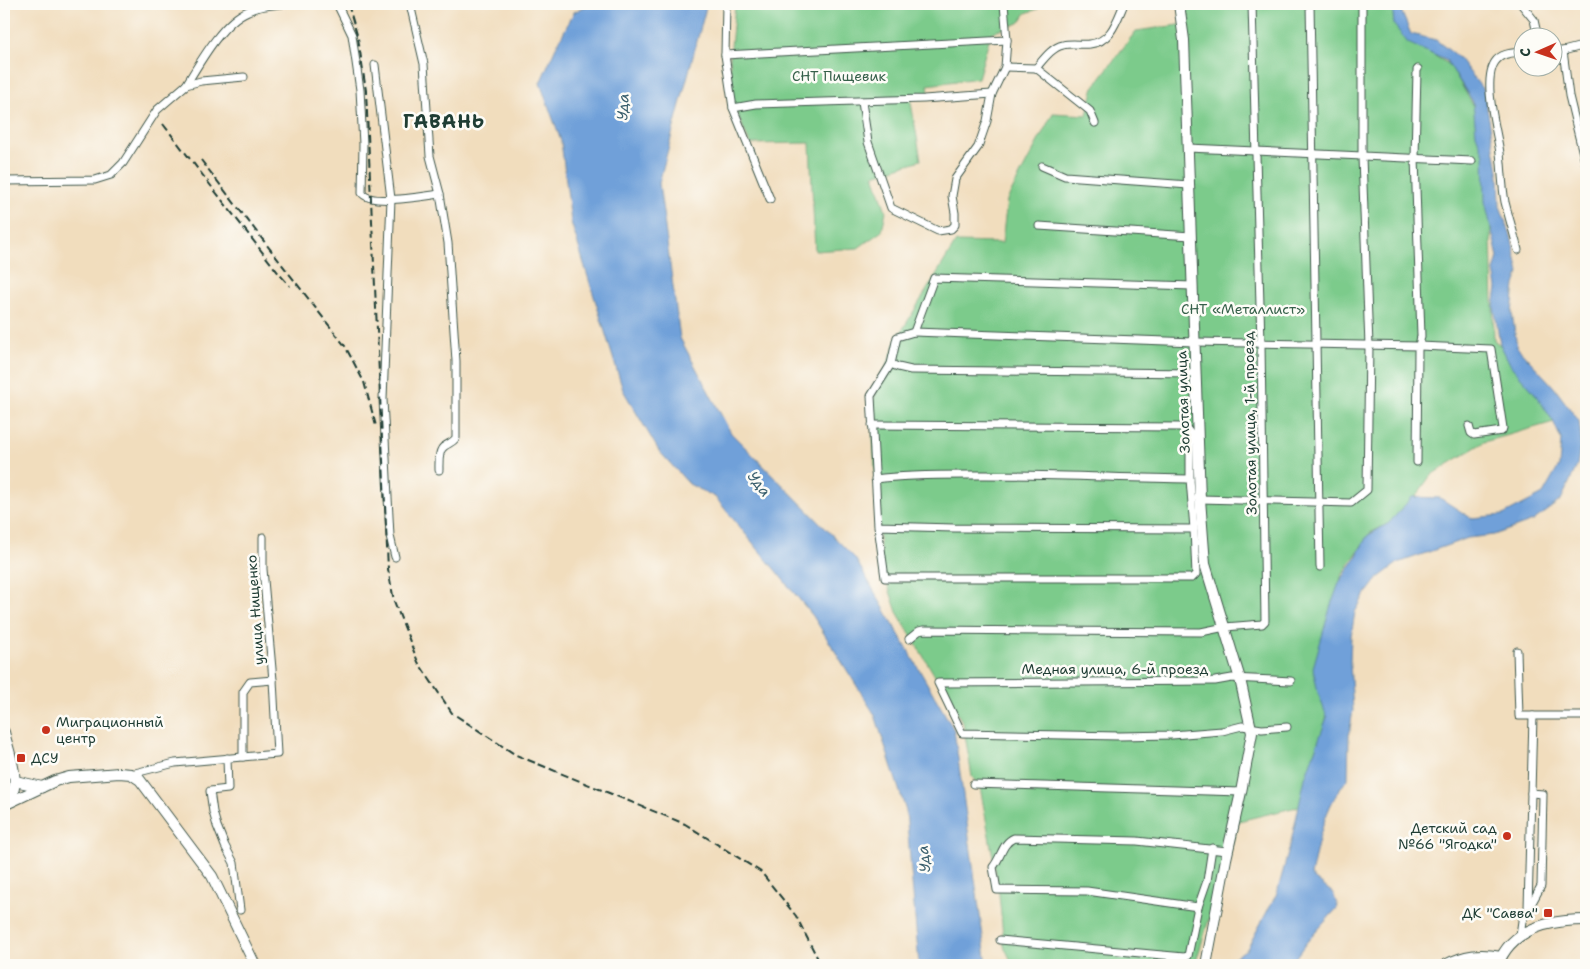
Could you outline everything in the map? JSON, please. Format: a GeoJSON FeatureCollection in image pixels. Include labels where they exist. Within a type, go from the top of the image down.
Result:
{"type":"FeatureCollection","features":[{"type":"Feature","properties":{"kind":"street"},"geometry":{"type":"LineString","coordinates":[[4,181],[95,180],[111,175],[123,163],[157,110],[186,85],[206,53],[234,19],[248,10],[282,4]]}},
{"type":"Feature","properties":{"kind":"street"},"geometry":{"type":"LineString","coordinates":[[336,4],[352,35],[360,90],[363,144],[362,193],[364,197],[370,199],[391,199],[440,194]]}},
{"type":"Feature","properties":{"kind":"street"},"geometry":{"type":"LineString","coordinates":[[410,4],[420,40],[424,64],[430,156],[440,194],[448,244],[456,361],[456,438],[452,443],[443,446],[439,470]]}},
{"type":"Feature","properties":{"kind":"street"},"geometry":{"type":"LineString","coordinates":[[862,102],[868,142],[891,208],[938,231],[951,229],[955,225],[956,213],[952,196],[955,179],[978,147],[987,121],[992,94],[1005,67],[1008,40],[1004,4]]}},
{"type":"Feature","properties":{"kind":"street"},"geometry":{"type":"LineString","coordinates":[[1036,68],[1051,51],[1062,44],[1097,43],[1108,36],[1124,4]]}},
{"type":"Feature","properties":{"kind":"street","name":"Золотая улица"},"geometry":{"type":"LineString","coordinates":[[1179,4],[1184,40],[1196,373],[1193,482],[1200,499],[1205,564],[1240,679],[1252,739],[1227,851],[1206,965]]}},
{"type":"Feature","properties":{"kind":"street","name":"Золотая улица, 1-й проезд"},"geometry":{"type":"LineString","coordinates":[[1225,628],[1262,624],[1265,622],[1261,344],[1252,4]]}},
{"type":"Feature","properties":{"kind":"street"},"geometry":{"type":"LineString","coordinates":[[1310,4],[1320,567]]}},
{"type":"Feature","properties":{"kind":"street"},"geometry":{"type":"LineString","coordinates":[[1200,499],[1351,503],[1367,490],[1369,346],[1362,157],[1362,4]]}},
{"type":"Feature","properties":{"kind":"street"},"geometry":{"type":"LineString","coordinates":[[1521,4],[1534,20],[1536,28]]}},
{"type":"Feature","properties":{"kind":"street"},"geometry":{"type":"LineString","coordinates":[[727,5],[725,55],[733,108],[770,199]]}},
{"type":"Feature","properties":{"kind":"street"},"geometry":{"type":"LineString","coordinates":[[725,55],[1008,40]]}},
{"type":"Feature","properties":{"kind":"street"},"geometry":{"type":"LineString","coordinates":[[1586,45],[1563,52],[1569,96],[1586,166]]}},
{"type":"Feature","properties":{"kind":"street"},"geometry":{"type":"LineString","coordinates":[[1512,53],[1500,57],[1494,64],[1490,80],[1492,110],[1500,152],[1505,201],[1518,250]]}},
{"type":"Feature","properties":{"kind":"street"},"geometry":{"type":"LineString","coordinates":[[375,65],[391,199],[383,399],[390,536],[395,557]]}},
{"type":"Feature","properties":{"kind":"street"},"geometry":{"type":"LineString","coordinates":[[1005,67],[1036,68],[1090,111],[1095,123]]}},
{"type":"Feature","properties":{"kind":"street"},"geometry":{"type":"LineString","coordinates":[[1417,462],[1418,349],[1422,336],[1415,158],[1418,70]]}},
{"type":"Feature","properties":{"kind":"street"},"geometry":{"type":"LineString","coordinates":[[186,85],[201,81],[244,77]]}},
{"type":"Feature","properties":{"kind":"street"},"geometry":{"type":"LineString","coordinates":[[733,108],[756,104],[862,102],[992,94]]}},
{"type":"Feature","properties":{"kind":"street"},"geometry":{"type":"LineString","coordinates":[[1188,148],[1472,161]]}},
{"type":"Feature","properties":{"kind":"street"},"geometry":{"type":"LineString","coordinates":[[1042,166],[1065,176],[1189,185]]}},
{"type":"Feature","properties":{"kind":"street"},"geometry":{"type":"LineString","coordinates":[[1039,226],[1191,236]]}},
{"type":"Feature","properties":{"kind":"street"},"geometry":{"type":"LineString","coordinates":[[914,332],[934,278],[1193,286]]}},
{"type":"Feature","properties":{"kind":"street"},"geometry":{"type":"LineString","coordinates":[[872,425],[1182,427],[1187,429],[1190,434],[1193,482],[1196,574],[1190,579],[885,578],[878,526],[872,425],[871,396],[891,364],[897,337],[914,332],[1261,344],[1491,348],[1503,428],[1502,431],[1474,435],[1471,433],[1469,426]]}},
{"type":"Feature","properties":{"kind":"street"},"geometry":{"type":"LineString","coordinates":[[891,364],[912,370],[1196,373]]}},
{"type":"Feature","properties":{"kind":"street"},"geometry":{"type":"LineString","coordinates":[[875,479],[901,476],[1057,474],[1193,482]]}},
{"type":"Feature","properties":{"kind":"street"},"geometry":{"type":"LineString","coordinates":[[878,526],[1194,529]]}},
{"type":"Feature","properties":{"kind":"street","name":"улица Нищенко"},"geometry":{"type":"LineString","coordinates":[[131,774],[175,763],[277,754],[273,680],[263,569],[263,537]]}},
{"type":"Feature","properties":{"kind":"street"},"geometry":{"type":"LineString","coordinates":[[910,640],[918,631],[923,630],[1201,632],[1225,628]]}},
{"type":"Feature","properties":{"kind":"street"},"geometry":{"type":"LineString","coordinates":[[1517,651],[1519,716],[1586,716]]}},
{"type":"Feature","properties":{"kind":"street","name":"Медная улица, 6-й проезд"},"geometry":{"type":"LineString","coordinates":[[1251,728],[1242,726],[1222,731],[1172,735],[1120,736],[962,733],[938,683],[1214,681],[1232,678],[1291,681]]}},
{"type":"Feature","properties":{"kind":"street","name":"улица Нищенко"},"geometry":{"type":"LineString","coordinates":[[243,757],[243,692],[250,682],[273,680]]}},
{"type":"Feature","properties":{"kind":"street"},"geometry":{"type":"LineString","coordinates":[[1528,909],[1533,716]]}},
{"type":"Feature","properties":{"kind":"street"},"geometry":{"type":"LineString","coordinates":[[1251,728],[1287,727]]}},
{"type":"Feature","properties":{"kind":"street"},"geometry":{"type":"LineString","coordinates":[[4,732],[15,792],[7,803]]}},
{"type":"Feature","properties":{"kind":"street"},"geometry":{"type":"LineString","coordinates":[[227,758],[228,789],[210,791],[217,826],[236,869],[240,910]]}},
{"type":"Feature","properties":{"kind":"street"},"geometry":{"type":"LineString","coordinates":[[7,803],[42,786],[69,778],[119,773],[131,774],[140,780],[212,876],[255,965]]}},
{"type":"Feature","properties":{"kind":"street"},"geometry":{"type":"LineString","coordinates":[[11,776],[42,786]]}},
{"type":"Feature","properties":{"kind":"street"},"geometry":{"type":"LineString","coordinates":[[974,784],[1241,792]]}},
{"type":"Feature","properties":{"kind":"street"},"geometry":{"type":"LineString","coordinates":[[1520,935],[1522,921],[1541,886],[1543,794],[1531,793]]}},
{"type":"Feature","properties":{"kind":"street"},"geometry":{"type":"LineString","coordinates":[[1198,908],[1087,891],[997,890],[993,867],[999,860],[1006,843],[1014,838],[1137,841],[1227,851]]}},
{"type":"Feature","properties":{"kind":"street"},"geometry":{"type":"LineString","coordinates":[[1000,940],[1188,956],[1212,848]]}},
{"type":"Feature","properties":{"kind":"street"},"geometry":{"type":"LineString","coordinates":[[1445,965],[1467,956],[1484,954],[1500,961],[1508,947],[1520,935],[1553,922],[1586,920]]}},
{"type":"Feature","properties":{"kind":"green space","name":"СНТ Пищевик"},"geometry":{"type":"Polygon","coordinates":[[[735,4],[1038,4],[1038,9],[1026,13],[1019,23],[991,33],[978,78],[928,85],[929,93],[910,97],[921,160],[874,175],[886,211],[882,231],[858,248],[815,251],[810,143],[750,144],[731,99],[730,58],[735,4]]]}},
{"type":"Feature","properties":{"kind":"green space","name":"СНТ «Металлист»"},"geometry":{"type":"Polygon","coordinates":[[[1186,4],[1396,4],[1394,16],[1420,47],[1450,65],[1473,105],[1489,169],[1494,340],[1513,357],[1529,377],[1554,422],[1484,442],[1431,475],[1401,517],[1370,533],[1341,577],[1318,673],[1328,707],[1323,739],[1301,806],[1239,821],[1195,965],[1013,965],[1004,946],[998,884],[980,787],[972,777],[963,723],[897,612],[881,565],[871,406],[898,337],[956,242],[1002,243],[1007,200],[1053,113],[1087,115],[1094,86],[1136,31],[1185,24],[1186,4]]]}},
{"type":"Feature","properties":{"kind":"water","name":"Уда"},"geometry":{"type":"Polygon","coordinates":[[[590,4],[707,4],[659,183],[680,338],[731,433],[855,558],[954,730],[987,965],[919,965],[906,811],[875,715],[813,616],[715,497],[689,484],[659,451],[623,390],[571,222],[561,141],[540,83],[574,12],[590,4]]]}},
{"type":"Feature","properties":{"kind":"water"},"geometry":{"type":"Polygon","coordinates":[[[1392,4],[1402,4],[1402,13],[1411,34],[1436,40],[1459,58],[1484,91],[1499,176],[1500,206],[1511,236],[1519,273],[1515,285],[1512,313],[1517,347],[1553,386],[1579,421],[1581,439],[1577,466],[1561,500],[1533,521],[1494,535],[1468,538],[1398,563],[1378,578],[1364,596],[1355,612],[1351,636],[1350,663],[1353,710],[1349,735],[1348,779],[1333,800],[1323,825],[1311,876],[1333,893],[1338,907],[1306,943],[1290,965],[1225,965],[1225,963],[1247,949],[1277,893],[1291,842],[1305,778],[1327,717],[1318,693],[1313,668],[1339,583],[1367,536],[1389,523],[1412,497],[1440,498],[1471,518],[1503,515],[1543,494],[1559,466],[1561,439],[1553,421],[1533,391],[1511,366],[1500,344],[1494,307],[1497,288],[1494,271],[1498,257],[1485,202],[1484,155],[1476,134],[1473,102],[1447,61],[1408,43],[1394,25],[1392,4]]]}},
{"type":"Feature","properties":{"kind":"railway"},"geometry":{"type":"LineString","coordinates":[[348,4],[358,38],[366,91],[388,569],[394,601],[418,662],[452,713],[516,755],[685,824],[761,872],[796,916],[821,965]]}},
{"type":"Feature","properties":{"kind":"railway"},"geometry":{"type":"LineString","coordinates":[[163,124],[290,286]]}},
{"type":"Feature","properties":{"kind":"railway"},"geometry":{"type":"LineString","coordinates":[[201,160],[345,346],[364,382],[376,426]]}},
{"type":"Feature","properties":{"kind":"place","name":"Миграционный центр"},"geometry":{"type":"Point","coordinates":[46,730]}},
{"type":"Feature","properties":{"kind":"place","name":"ДСУ"},"geometry":{"type":"Point","coordinates":[21,758]}},
{"type":"Feature","properties":{"kind":"place","name":"Детский сад №66 \"Ягодка\""},"geometry":{"type":"Point","coordinates":[1507,836]}},
{"type":"Feature","properties":{"kind":"place","name":"ДК \"Савва\""},"geometry":{"type":"Point","coordinates":[1548,913]}},
{"type":"Feature","properties":{"kind":"district","name":"ГАВАНЬ"},"geometry":{"type":"Point","coordinates":[444,121]}}]}
